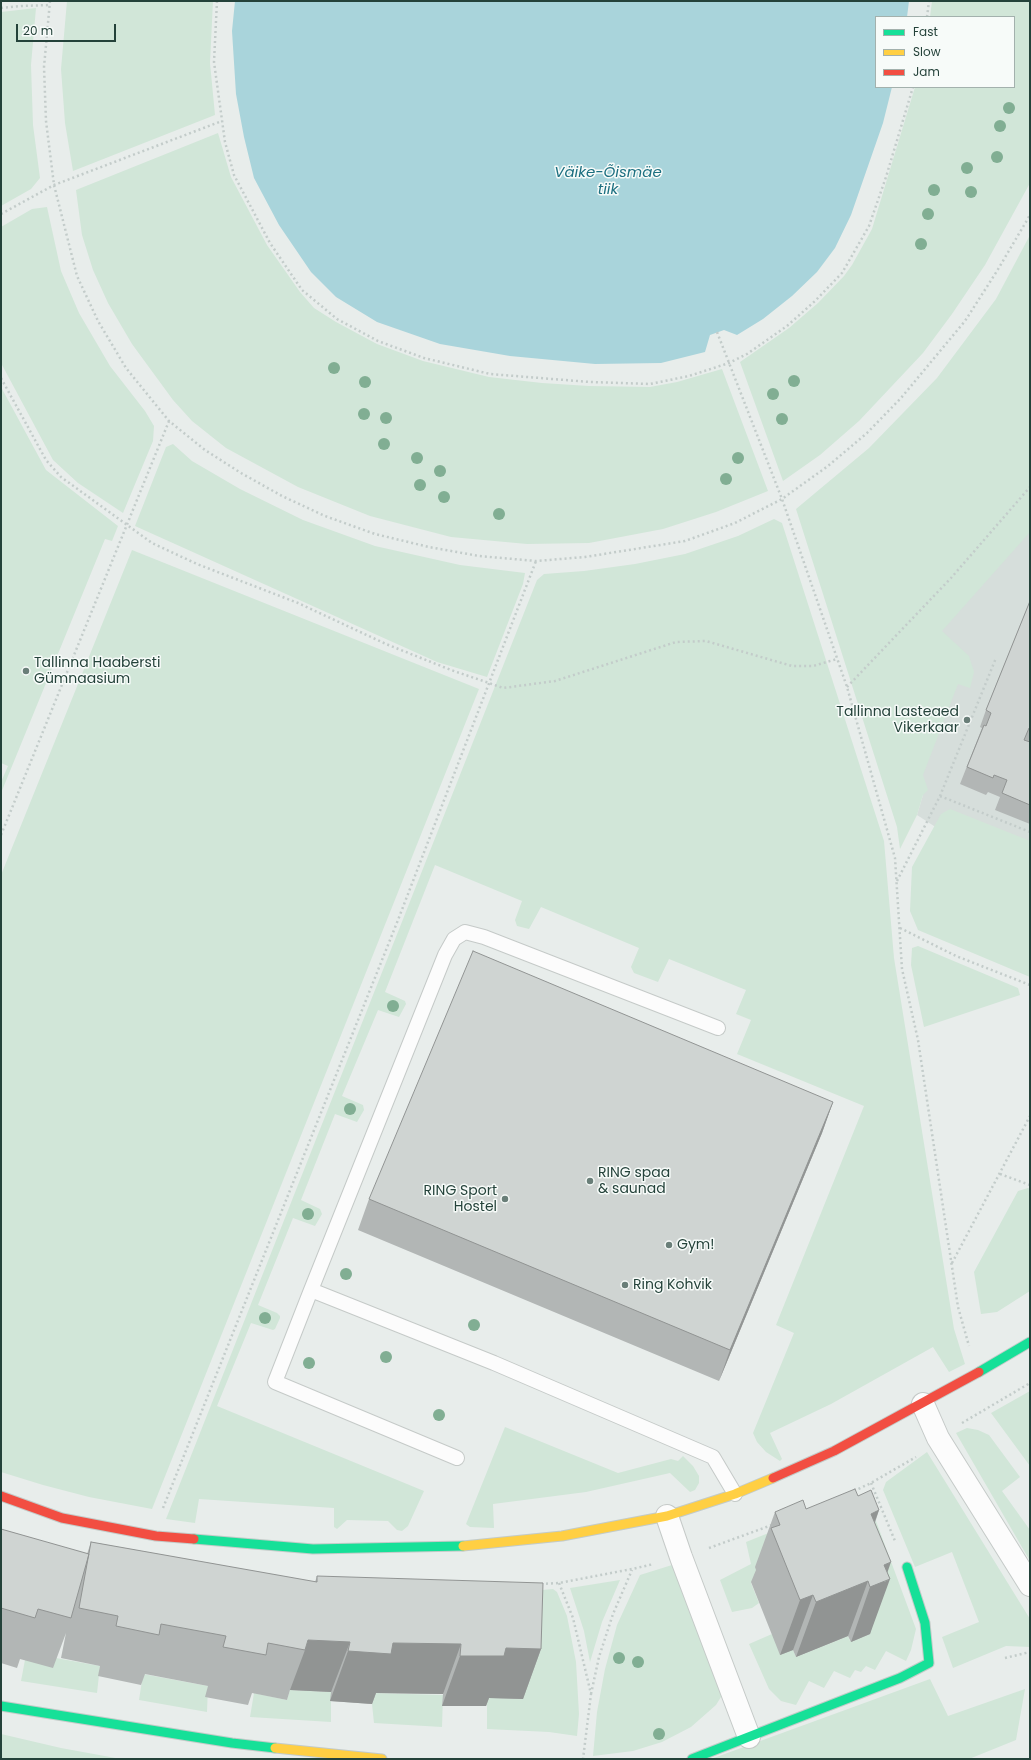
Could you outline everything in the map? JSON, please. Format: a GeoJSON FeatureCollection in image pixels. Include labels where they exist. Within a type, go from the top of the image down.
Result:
{"type":"FeatureCollection","features":[{"type":"Feature","properties":{"kind":"street"},"geometry":{"type":"LineString","coordinates":[[1,1496],[62,1518],[156,1536],[313,1549],[465,1546],[562,1536],[667,1516],[735,1494],[834,1451],[923,1404],[1030,1342]]}},
{"type":"Feature","properties":{"kind":"street"},"geometry":{"type":"LineString","coordinates":[[923,1404],[938,1438],[1030,1585]]}},
{"type":"Feature","properties":{"kind":"street"},"geometry":{"type":"LineString","coordinates":[[667,1516],[749,1737]]}},
{"type":"Feature","properties":{"kind":"street"},"geometry":{"type":"LineString","coordinates":[[692,1759],[900,1678],[929,1663],[925,1623],[907,1567]]}},
{"type":"Feature","properties":{"kind":"street"},"geometry":{"type":"LineString","coordinates":[[1,1706],[232,1743],[382,1759]]}},
{"type":"Feature","properties":{"kind":"lane"},"geometry":{"type":"LineString","coordinates":[[457,1458],[275,1382],[445,955],[454,939],[466,932],[484,937],[718,1028]]}},
{"type":"Feature","properties":{"kind":"lane"},"geometry":{"type":"LineString","coordinates":[[311,1290],[494,1363],[713,1457],[735,1494]]}},
{"type":"Feature","properties":{"kind":"path"},"geometry":{"type":"LineString","coordinates":[[217,1],[214,62],[225,142],[234,175],[270,242],[302,290],[337,320],[378,341],[424,358],[490,374],[590,382],[650,384],[689,376],[730,363],[747,354],[787,326],[815,301],[842,273],[869,226],[886,177],[913,88]]}},
{"type":"Feature","properties":{"kind":"path"},"geometry":{"type":"LineString","coordinates":[[927,16],[929,1]]}},
{"type":"Feature","properties":{"kind":"path"},"geometry":{"type":"LineString","coordinates":[[1,8],[50,3],[44,67],[46,122],[54,185],[77,276],[98,321],[126,368],[169,421],[205,450],[240,473],[282,496],[325,516],[375,534],[429,547],[479,556],[536,561],[585,557],[685,541],[735,523],[782,498],[828,466],[867,433],[901,398],[965,320],[997,271],[1030,215]]}},
{"type":"Feature","properties":{"kind":"path"},"geometry":{"type":"LineString","coordinates":[[1,214],[54,185],[222,121]]}},
{"type":"Feature","properties":{"kind":"path"},"geometry":{"type":"LineString","coordinates":[[717,332],[782,498],[838,659],[895,858],[902,969],[918,1040],[958,1307],[968,1344],[1002,1399]]}},
{"type":"Feature","properties":{"kind":"path"},"geometry":{"type":"LineString","coordinates":[[1,378],[46,460],[61,477],[152,543],[197,564],[298,603],[386,644],[451,670],[503,688],[555,681],[676,642],[706,641],[792,666],[813,666],[838,659]]}},
{"type":"Feature","properties":{"kind":"path"},"geometry":{"type":"LineString","coordinates":[[1,835],[169,421]]}},
{"type":"Feature","properties":{"kind":"path"},"geometry":{"type":"LineString","coordinates":[[847,687],[951,578],[1030,486]]}},
{"type":"Feature","properties":{"kind":"path"},"geometry":{"type":"LineString","coordinates":[[156,1536],[158,1520],[395,928],[536,561]]}},
{"type":"Feature","properties":{"kind":"path"},"geometry":{"type":"LineString","coordinates":[[897,882],[940,796],[996,658]]}},
{"type":"Feature","properties":{"kind":"path"},"geometry":{"type":"LineString","coordinates":[[940,796],[1030,832]]}},
{"type":"Feature","properties":{"kind":"path"},"geometry":{"type":"LineString","coordinates":[[900,928],[956,956],[1030,985]]}},
{"type":"Feature","properties":{"kind":"path"},"geometry":{"type":"LineString","coordinates":[[952,1264],[1030,1116]]}},
{"type":"Feature","properties":{"kind":"path"},"geometry":{"type":"LineString","coordinates":[[1000,1174],[1030,1185]]}},
{"type":"Feature","properties":{"kind":"path"},"geometry":{"type":"LineString","coordinates":[[871,1483],[907,1567]]}},
{"type":"Feature","properties":{"kind":"path"},"geometry":{"type":"LineString","coordinates":[[583,1759],[591,1694],[599,1657],[611,1621],[632,1569]]}},
{"type":"Feature","properties":{"kind":"path"},"geometry":{"type":"LineString","coordinates":[[559,1583],[572,1618],[591,1694]]}},
{"type":"Feature","properties":{"kind":"path"},"geometry":{"type":"LineString","coordinates":[[1005,1658],[1030,1652]]}},
{"type":"Feature","properties":{"kind":"shaded area","name":"Tallinna Lasteaed Vikerkaar"},"geometry":{"type":"Polygon","coordinates":[[[1030,526],[1030,963],[934,826],[917,815],[923,795],[894,677],[1030,526]]]}},
{"type":"Feature","properties":{"kind":"green space"},"geometry":{"type":"Polygon","coordinates":[[[67,1],[213,1],[210,63],[215,115],[73,171],[65,123],[61,69],[67,1]]]}},
{"type":"Feature","properties":{"kind":"green space"},"geometry":{"type":"Polygon","coordinates":[[[932,1],[1030,1],[1030,183],[985,265],[952,314],[923,353],[859,421],[820,455],[783,481],[740,362],[789,328],[818,303],[844,276],[852,265],[872,229],[915,88],[1015,88],[1015,16],[930,16],[932,1]]]}},
{"type":"Feature","properties":{"kind":"green space"},"geometry":{"type":"Polygon","coordinates":[[[36,8],[31,65],[33,125],[40,178],[31,189],[1,206],[1,12],[36,8]]]}},
{"type":"Feature","properties":{"kind":"green space"},"geometry":{"type":"Polygon","coordinates":[[[218,133],[231,177],[267,245],[300,292],[314,308],[336,322],[377,344],[423,361],[489,377],[542,383],[589,386],[650,387],[677,382],[722,369],[768,491],[716,512],[663,529],[589,543],[527,544],[451,537],[370,516],[298,487],[226,448],[192,421],[173,400],[132,344],[108,303],[93,270],[82,235],[76,190],[218,133]]]}},
{"type":"Feature","properties":{"kind":"green space"},"geometry":{"type":"Polygon","coordinates":[[[47,207],[61,271],[79,313],[110,366],[145,411],[154,426],[153,441],[123,513],[78,483],[53,460],[1,363],[1,227],[32,209],[47,207]]]}},
{"type":"Feature","properties":{"kind":"green space"},"geometry":{"type":"Polygon","coordinates":[[[1030,235],[1030,532],[942,631],[969,656],[974,672],[970,688],[958,684],[923,775],[928,790],[923,795],[917,815],[900,849],[897,827],[796,509],[869,448],[937,378],[996,299],[1030,235]]]}},
{"type":"Feature","properties":{"kind":"green space","name":"Tallinna Haabersti Gümnaasium"},"geometry":{"type":"Polygon","coordinates":[[[1,387],[46,470],[118,526],[112,541],[105,539],[1,793],[1,782],[8,766],[1,763],[1,387]]]}},
{"type":"Feature","properties":{"kind":"green space"},"geometry":{"type":"Polygon","coordinates":[[[173,444],[192,461],[240,489],[303,520],[375,546],[460,565],[525,573],[523,584],[487,677],[437,662],[135,526],[166,447],[173,444]]]}},
{"type":"Feature","properties":{"kind":"green space"},"geometry":{"type":"Polygon","coordinates":[[[774,519],[782,523],[884,841],[894,958],[954,1329],[965,1364],[949,1372],[933,1347],[831,1404],[770,1433],[782,1459],[780,1461],[766,1452],[757,1442],[753,1433],[794,1333],[776,1325],[864,1106],[737,1054],[751,1020],[736,1014],[746,990],[669,959],[658,982],[634,973],[631,967],[639,948],[541,907],[529,929],[517,926],[515,920],[522,901],[435,865],[385,992],[405,1001],[406,1004],[399,1017],[378,1010],[342,1096],[363,1105],[364,1110],[357,1122],[335,1114],[301,1200],[320,1209],[322,1214],[315,1226],[293,1218],[258,1305],[277,1313],[280,1318],[275,1329],[273,1330],[251,1323],[217,1406],[424,1491],[408,1526],[402,1531],[397,1530],[388,1521],[347,1520],[337,1529],[334,1527],[334,1508],[199,1499],[195,1523],[166,1519],[537,580],[544,574],[584,571],[635,564],[685,554],[738,536],[774,519]]]}},
{"type":"Feature","properties":{"kind":"green space"},"geometry":{"type":"Polygon","coordinates":[[[132,550],[479,689],[152,1509],[89,1497],[1,1472],[1,875],[132,550]]]}},
{"type":"Feature","properties":{"kind":"green space"},"geometry":{"type":"Polygon","coordinates":[[[950,809],[1030,841],[1030,977],[918,930],[910,911],[912,867],[941,814],[950,809]]]}},
{"type":"Feature","properties":{"kind":"green space"},"geometry":{"type":"Polygon","coordinates":[[[918,946],[1018,988],[1020,995],[924,1027],[911,965],[912,948],[918,946]]]}},
{"type":"Feature","properties":{"kind":"green space"},"geometry":{"type":"Polygon","coordinates":[[[1028,1188],[1030,1189],[1030,1291],[997,1312],[981,1314],[974,1272],[1018,1191],[1028,1188]]]}},
{"type":"Feature","properties":{"kind":"green space"},"geometry":{"type":"Polygon","coordinates":[[[1030,1391],[1030,1466],[991,1413],[1030,1391]]]}},
{"type":"Feature","properties":{"kind":"green space"},"geometry":{"type":"Polygon","coordinates":[[[505,1427],[618,1473],[671,1459],[678,1461],[683,1456],[693,1466],[699,1476],[699,1483],[695,1490],[690,1492],[670,1473],[586,1492],[493,1504],[494,1528],[470,1527],[466,1524],[505,1427]]]}},
{"type":"Feature","properties":{"kind":"green space"},"geometry":{"type":"Polygon","coordinates":[[[967,1428],[978,1430],[989,1435],[1020,1477],[1002,1491],[1030,1530],[1030,1561],[956,1433],[967,1428]]]}},
{"type":"Feature","properties":{"kind":"green space"},"geometry":{"type":"Polygon","coordinates":[[[927,1452],[1030,1619],[1030,1647],[1006,1646],[953,1668],[942,1637],[979,1622],[952,1552],[915,1567],[883,1490],[886,1482],[927,1452]]]}},
{"type":"Feature","properties":{"kind":"green space"},"geometry":{"type":"Polygon","coordinates":[[[866,1494],[916,1629],[911,1650],[906,1661],[886,1651],[875,1670],[866,1666],[861,1672],[855,1670],[850,1678],[834,1671],[824,1688],[809,1681],[796,1705],[781,1701],[769,1689],[749,1644],[772,1634],[793,1650],[796,1657],[848,1636],[850,1641],[870,1634],[760,1579],[751,1583],[759,1603],[752,1608],[732,1612],[720,1580],[751,1564],[746,1542],[866,1494]]]}},
{"type":"Feature","properties":{"kind":"green space"},"geometry":{"type":"Polygon","coordinates":[[[1,1552],[88,1575],[477,1596],[553,1589],[557,1592],[567,1616],[576,1662],[579,1714],[577,1736],[549,1732],[487,1729],[487,1698],[1,1552]]]}},
{"type":"Feature","properties":{"kind":"green space"},"geometry":{"type":"Polygon","coordinates":[[[672,1565],[724,1692],[716,1705],[691,1727],[662,1742],[633,1751],[593,1756],[597,1712],[605,1669],[617,1625],[640,1575],[672,1565]]]}},
{"type":"Feature","properties":{"kind":"green space"},"geometry":{"type":"Polygon","coordinates":[[[620,1580],[602,1622],[590,1662],[584,1631],[570,1588],[620,1580]]]}},
{"type":"Feature","properties":{"kind":"green space"},"geometry":{"type":"Polygon","coordinates":[[[56,1658],[100,1666],[97,1693],[21,1681],[25,1660],[56,1658]]]}},
{"type":"Feature","properties":{"kind":"green space"},"geometry":{"type":"Polygon","coordinates":[[[143,1674],[208,1686],[207,1712],[139,1700],[143,1674]]]}},
{"type":"Feature","properties":{"kind":"green space"},"geometry":{"type":"Polygon","coordinates":[[[930,1679],[948,1716],[1025,1689],[1016,1740],[969,1759],[711,1759],[930,1679]]]}},
{"type":"Feature","properties":{"kind":"green space"},"geometry":{"type":"Polygon","coordinates":[[[290,1690],[331,1692],[331,1722],[250,1717],[254,1693],[287,1700],[290,1690]]]}},
{"type":"Feature","properties":{"kind":"green space"},"geometry":{"type":"Polygon","coordinates":[[[374,1693],[443,1695],[442,1727],[374,1723],[372,1704],[374,1693]]]}},
{"type":"Feature","properties":{"kind":"green space"},"geometry":{"type":"Polygon","coordinates":[[[1,1734],[61,1748],[121,1759],[1,1759],[1,1734]]]}},
{"type":"Feature","properties":{"kind":"water","name":"Väike-Õismäe tiik"},"geometry":{"type":"Polygon","coordinates":[[[235,1],[909,1],[907,16],[875,16],[875,88],[892,88],[883,123],[851,215],[835,248],[817,272],[792,296],[763,319],[737,335],[724,330],[710,335],[705,352],[661,363],[595,364],[510,356],[440,344],[377,322],[336,297],[311,272],[279,225],[254,178],[236,94],[232,31],[235,1]]]}},
{"type":"Feature","properties":{"kind":"building"},"geometry":{"type":"Polygon","coordinates":[[[1030,601],[1030,728],[1024,740],[1030,742],[1030,805],[1002,793],[1007,780],[994,775],[993,778],[967,767],[984,725],[986,726],[991,713],[986,710],[1030,601]]]}},
{"type":"Feature","properties":{"kind":"building","name":"RING spaa & saunad"},"geometry":{"type":"Polygon","coordinates":[[[473,951],[833,1102],[730,1350],[369,1199],[473,951]]]}},
{"type":"Feature","properties":{"kind":"building"},"geometry":{"type":"Polygon","coordinates":[[[855,1489],[858,1496],[871,1490],[879,1510],[871,1514],[891,1562],[884,1565],[890,1579],[870,1587],[868,1581],[816,1602],[813,1595],[800,1600],[771,1528],[780,1525],[775,1512],[803,1500],[806,1509],[855,1489]]]}},
{"type":"Feature","properties":{"kind":"building"},"geometry":{"type":"Polygon","coordinates":[[[1,1529],[89,1554],[71,1618],[38,1609],[35,1618],[1,1608],[1,1529]]]}},
{"type":"Feature","properties":{"kind":"building"},"geometry":{"type":"Polygon","coordinates":[[[91,1542],[317,1582],[317,1576],[543,1583],[541,1649],[506,1648],[504,1656],[460,1656],[461,1644],[393,1643],[391,1654],[348,1651],[350,1642],[308,1640],[305,1650],[268,1643],[266,1655],[223,1647],[226,1636],[161,1624],[159,1635],[116,1626],[118,1616],[79,1608],[91,1542]]]}},
{"type":"Feature","properties":{"kind":"traffic: fast"},"geometry":{"type":"LineString","coordinates":[[979,1372],[1030,1342]]}},
{"type":"Feature","properties":{"kind":"traffic: fast"},"geometry":{"type":"LineString","coordinates":[[194,1539],[313,1549],[463,1546]]}},
{"type":"Feature","properties":{"kind":"traffic: fast"},"geometry":{"type":"LineString","coordinates":[[692,1759],[900,1678],[929,1663],[925,1623],[907,1567]]}},
{"type":"Feature","properties":{"kind":"traffic: fast"},"geometry":{"type":"LineString","coordinates":[[1,1706],[232,1743],[275,1748]]}},
{"type":"Feature","properties":{"kind":"traffic: slow"},"geometry":{"type":"LineString","coordinates":[[463,1546],[562,1536],[667,1516],[735,1494],[773,1478]]}},
{"type":"Feature","properties":{"kind":"traffic: slow"},"geometry":{"type":"LineString","coordinates":[[275,1748],[382,1759]]}},
{"type":"Feature","properties":{"kind":"traffic: jam"},"geometry":{"type":"LineString","coordinates":[[773,1478],[834,1451],[979,1372]]}},
{"type":"Feature","properties":{"kind":"traffic: jam"},"geometry":{"type":"LineString","coordinates":[[1,1496],[62,1518],[156,1536],[194,1539]]}},
{"type":"Feature","properties":{"kind":"place","name":"Tallinna Haabersti Gümnaasium"},"geometry":{"type":"Point","coordinates":[26,671]}},
{"type":"Feature","properties":{"kind":"place","name":"Tallinna Lasteaed Vikerkaar"},"geometry":{"type":"Point","coordinates":[967,720]}},
{"type":"Feature","properties":{"kind":"place","name":"RING spaa & saunad"},"geometry":{"type":"Point","coordinates":[590,1181]}},
{"type":"Feature","properties":{"kind":"place","name":"RING Sport Hostel"},"geometry":{"type":"Point","coordinates":[505,1199]}},
{"type":"Feature","properties":{"kind":"place","name":"Gym!"},"geometry":{"type":"Point","coordinates":[669,1245]}},
{"type":"Feature","properties":{"kind":"place","name":"Ring Kohvik"},"geometry":{"type":"Point","coordinates":[625,1285]}}]}
